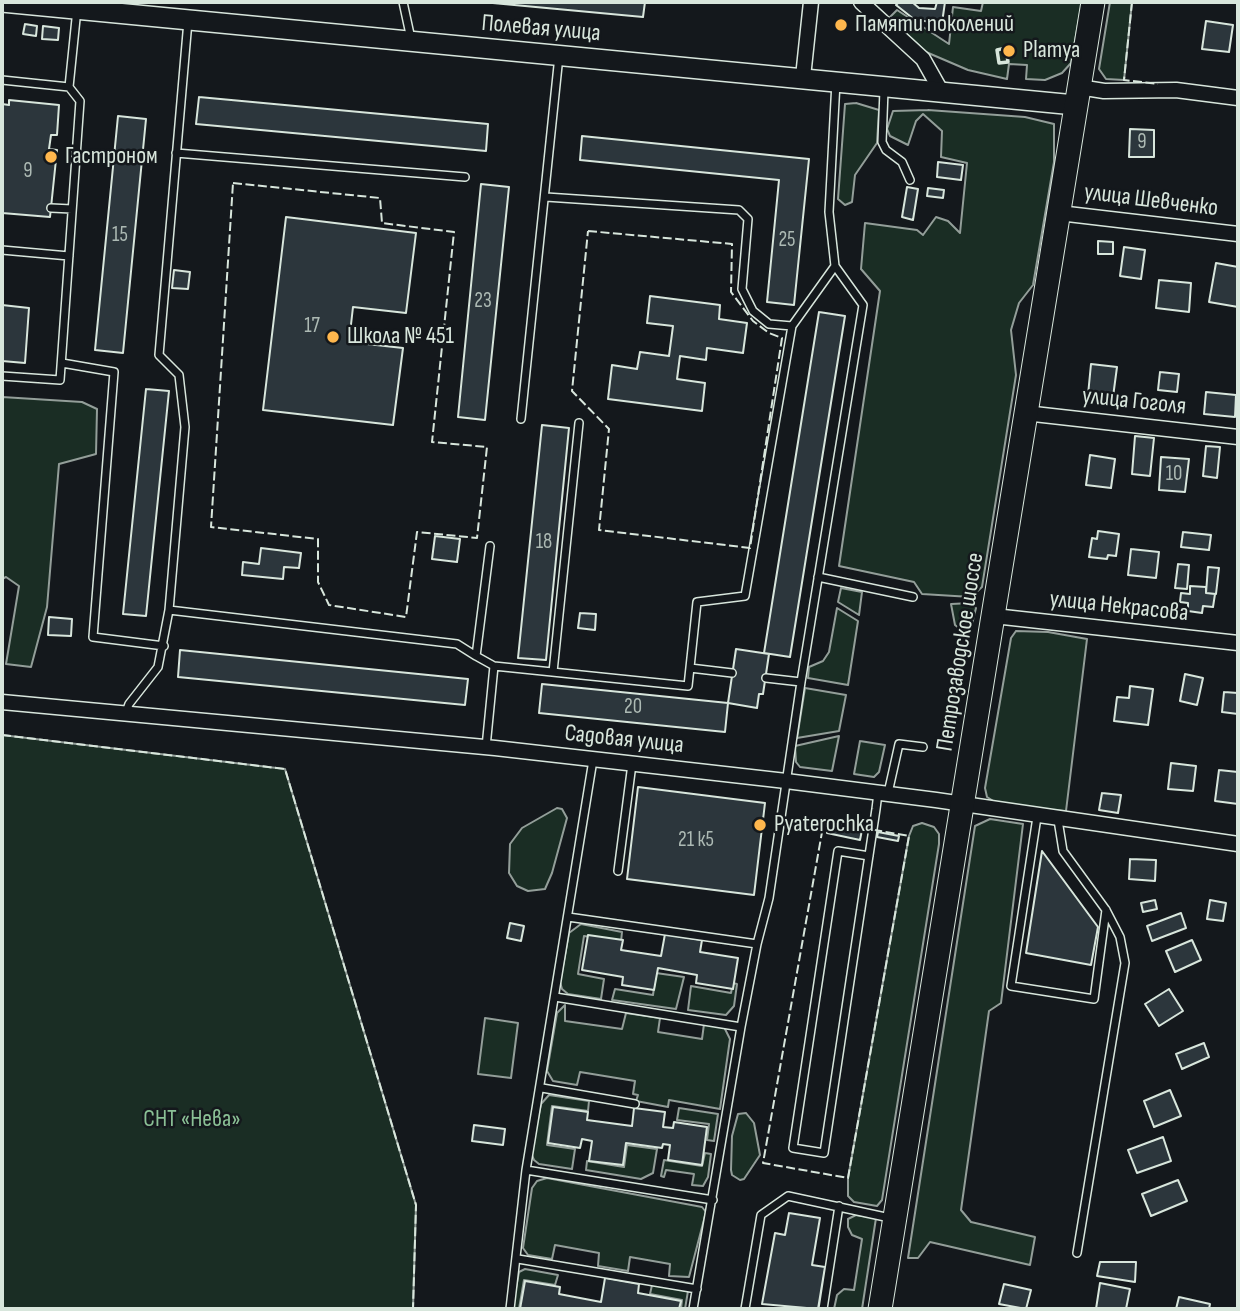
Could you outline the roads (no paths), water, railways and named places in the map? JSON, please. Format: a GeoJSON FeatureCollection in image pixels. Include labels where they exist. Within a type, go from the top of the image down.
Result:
{"type":"FeatureCollection","features":[{"type":"Feature","properties":{"kind":"main road","name":"Петрозаводское шоссе"},"geometry":{"type":"LineString","coordinates":[[880,1309],[1093,2]]}},
{"type":"Feature","properties":{"kind":"street","name":"Полевая улица"},"geometry":{"type":"LineString","coordinates":[[2,2],[77,5],[188,20],[836,82],[941,91],[1077,96]]}},
{"type":"Feature","properties":{"kind":"street"},"geometry":{"type":"LineString","coordinates":[[803,77],[811,2]]}},
{"type":"Feature","properties":{"kind":"street"},"geometry":{"type":"LineString","coordinates":[[861,2],[923,59],[941,91]]}},
{"type":"Feature","properties":{"kind":"street"},"geometry":{"type":"LineString","coordinates":[[1077,96],[1104,91],[1176,90],[1238,98]]}},
{"type":"Feature","properties":{"kind":"street","name":"улица Шевченко"},"geometry":{"type":"LineString","coordinates":[[1059,213],[1238,234]]}},
{"type":"Feature","properties":{"kind":"street","name":"улица Гоголя"},"geometry":{"type":"LineString","coordinates":[[1025,413],[1238,437]]}},
{"type":"Feature","properties":{"kind":"street","name":"улица Некрасова"},"geometry":{"type":"LineString","coordinates":[[994,616],[1238,643]]}},
{"type":"Feature","properties":{"kind":"street","name":"Садовая улица"},"geometry":{"type":"LineString","coordinates":[[2,702],[124,716],[486,748],[786,781],[1238,844]]}},
{"type":"Feature","properties":{"kind":"lane"},"geometry":{"type":"LineString","coordinates":[[403,2],[411,41]]}},
{"type":"Feature","properties":{"kind":"lane"},"geometry":{"type":"LineString","coordinates":[[2,376],[60,380],[80,101],[69,86],[77,5]]}},
{"type":"Feature","properties":{"kind":"lane"},"geometry":{"type":"LineString","coordinates":[[124,716],[129,704],[158,667],[169,610],[184,427],[179,375],[159,355],[188,20]]}},
{"type":"Feature","properties":{"kind":"lane"},"geometry":{"type":"LineString","coordinates":[[521,419],[559,56]]}},
{"type":"Feature","properties":{"kind":"lane"},"geometry":{"type":"LineString","coordinates":[[2,80],[69,86]]}},
{"type":"Feature","properties":{"kind":"lane"},"geometry":{"type":"LineString","coordinates":[[693,1309],[741,1027],[769,898],[801,682],[863,305],[835,266],[829,212],[836,82]]}},
{"type":"Feature","properties":{"kind":"lane"},"geometry":{"type":"LineString","coordinates":[[884,86],[882,142],[886,150],[902,162],[910,180]]}},
{"type":"Feature","properties":{"kind":"lane"},"geometry":{"type":"LineString","coordinates":[[176,153],[465,177]]}},
{"type":"Feature","properties":{"kind":"lane"},"geometry":{"type":"LineString","coordinates":[[546,197],[739,210],[748,219],[742,289],[753,311],[769,324],[792,326]]}},
{"type":"Feature","properties":{"kind":"lane"},"geometry":{"type":"LineString","coordinates":[[51,208],[72,209]]}},
{"type":"Feature","properties":{"kind":"lane"},"geometry":{"type":"LineString","coordinates":[[2,250],[69,256]]}},
{"type":"Feature","properties":{"kind":"lane"},"geometry":{"type":"LineString","coordinates":[[169,610],[457,644],[494,666],[688,687],[697,602],[745,596],[792,326],[835,266]]}},
{"type":"Feature","properties":{"kind":"lane"},"geometry":{"type":"LineString","coordinates":[[62,363],[114,372],[93,637],[163,646]]}},
{"type":"Feature","properties":{"kind":"lane"},"geometry":{"type":"LineString","coordinates":[[553,672],[579,423]]}},
{"type":"Feature","properties":{"kind":"lane"},"geometry":{"type":"LineString","coordinates":[[476,656],[490,546]]}},
{"type":"Feature","properties":{"kind":"lane"},"geometry":{"type":"LineString","coordinates":[[818,577],[913,597]]}},
{"type":"Feature","properties":{"kind":"lane"},"geometry":{"type":"LineString","coordinates":[[486,748],[494,666]]}},
{"type":"Feature","properties":{"kind":"lane"},"geometry":{"type":"LineString","coordinates":[[690,668],[732,674]]}},
{"type":"Feature","properties":{"kind":"lane"},"geometry":{"type":"LineString","coordinates":[[766,678],[801,682]]}},
{"type":"Feature","properties":{"kind":"lane"},"geometry":{"type":"LineString","coordinates":[[869,856],[838,851],[793,1148],[824,1153],[869,856],[883,793],[899,744],[923,747]]}},
{"type":"Feature","properties":{"kind":"lane"},"geometry":{"type":"LineString","coordinates":[[510,1309],[518,1259],[526,1170],[542,1088],[593,760]]}},
{"type":"Feature","properties":{"kind":"lane"},"geometry":{"type":"LineString","coordinates":[[618,871],[632,765]]}},
{"type":"Feature","properties":{"kind":"lane"},"geometry":{"type":"LineString","coordinates":[[1037,817],[1011,986],[1094,999],[1106,910]]}},
{"type":"Feature","properties":{"kind":"lane"},"geometry":{"type":"LineString","coordinates":[[1058,820],[1063,851],[1106,910],[1120,937],[1125,963],[1077,1253]]}},
{"type":"Feature","properties":{"kind":"lane"},"geometry":{"type":"LineString","coordinates":[[568,916],[757,944]]}},
{"type":"Feature","properties":{"kind":"lane"},"geometry":{"type":"LineString","coordinates":[[555,997],[741,1027]]}},
{"type":"Feature","properties":{"kind":"lane"},"geometry":{"type":"LineString","coordinates":[[542,1088],[635,1104]]}},
{"type":"Feature","properties":{"kind":"lane"},"geometry":{"type":"LineString","coordinates":[[526,1170],[713,1200]]}},
{"type":"Feature","properties":{"kind":"lane"},"geometry":{"type":"LineString","coordinates":[[746,1309],[761,1215],[788,1196],[894,1218]]}},
{"type":"Feature","properties":{"kind":"lane"},"geometry":{"type":"LineString","coordinates":[[823,1309],[839,1206]]}},
{"type":"Feature","properties":{"kind":"lane"},"geometry":{"type":"LineString","coordinates":[[518,1259],[697,1289]]}},
{"type":"Feature","properties":{"kind":"place","name":"Памяти поколений"},"geometry":{"type":"Point","coordinates":[841,25]}},
{"type":"Feature","properties":{"kind":"place","name":"Plamya"},"geometry":{"type":"Point","coordinates":[1009,51]}},
{"type":"Feature","properties":{"kind":"place","name":"Гастроном"},"geometry":{"type":"Point","coordinates":[51,157]}},
{"type":"Feature","properties":{"kind":"place","name":"Школа № 451"},"geometry":{"type":"Point","coordinates":[333,337]}},
{"type":"Feature","properties":{"kind":"place","name":"Pyaterochka"},"geometry":{"type":"Point","coordinates":[760,825]}},
{"type":"Feature","properties":{"kind":"park label","name":"СНТ «Нева»"},"geometry":{"type":"Point","coordinates":[192,1120]}}]}
